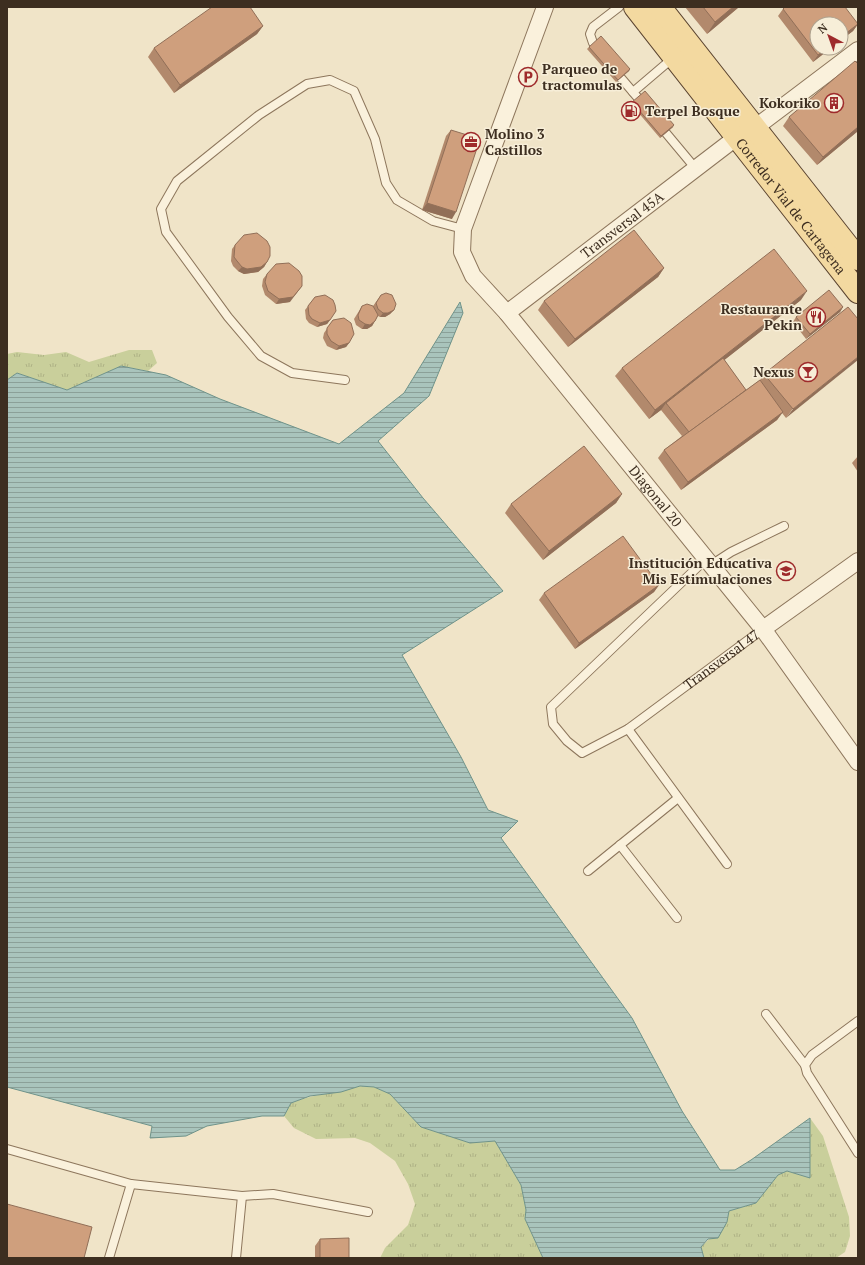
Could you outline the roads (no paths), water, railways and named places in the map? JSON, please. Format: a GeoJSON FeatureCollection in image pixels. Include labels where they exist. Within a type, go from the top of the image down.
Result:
{"type":"FeatureCollection","features":[{"type":"Feature","properties":{"kind":"main road","name":"Corredor Vial de Cartagena"},"geometry":{"type":"LineString","coordinates":[[635,7],[682,50],[746,132],[858,292]]}},
{"type":"Feature","properties":{"kind":"main road","name":"Corredor Vial de Cartagena"},"geometry":{"type":"LineString","coordinates":[[660,7],[682,50]]}},
{"type":"Feature","properties":{"kind":"main road","name":"Corredor Vial de Cartagena"},"geometry":{"type":"LineString","coordinates":[[746,132],[858,259]]}},
{"type":"Feature","properties":{"kind":"street","name":"Diagonal 20"},"geometry":{"type":"LineString","coordinates":[[545,7],[463,229],[462,252],[473,276],[506,313],[763,629],[858,762]]}},
{"type":"Feature","properties":{"kind":"street","name":"Transversal 45A"},"geometry":{"type":"LineString","coordinates":[[506,313],[696,169],[858,50]]}},
{"type":"Feature","properties":{"kind":"street","name":"Transversal 47"},"geometry":{"type":"LineString","coordinates":[[763,629],[858,561]]}},
{"type":"Feature","properties":{"kind":"lane"},"geometry":{"type":"LineString","coordinates":[[593,44],[590,34],[593,27],[619,7]]}},
{"type":"Feature","properties":{"kind":"lane"},"geometry":{"type":"LineString","coordinates":[[621,78],[635,95],[682,50]]}},
{"type":"Feature","properties":{"kind":"lane"},"geometry":{"type":"LineString","coordinates":[[345,380],[292,373],[260,356],[228,317],[166,232],[161,209],[178,181],[259,115],[307,84],[330,80],[354,91],[375,138],[386,183],[397,200],[433,221],[463,229]]}},
{"type":"Feature","properties":{"kind":"lane"},"geometry":{"type":"LineString","coordinates":[[666,133],[696,169]]}},
{"type":"Feature","properties":{"kind":"lane"},"geometry":{"type":"LineString","coordinates":[[709,562],[784,526]]}},
{"type":"Feature","properties":{"kind":"lane","name":"Transversal 47"},"geometry":{"type":"LineString","coordinates":[[709,562],[551,707],[553,724],[567,741],[582,753],[628,728],[763,629]]}},
{"type":"Feature","properties":{"kind":"lane"},"geometry":{"type":"LineString","coordinates":[[628,728],[726,864]]}},
{"type":"Feature","properties":{"kind":"lane"},"geometry":{"type":"LineString","coordinates":[[588,871],[678,798]]}},
{"type":"Feature","properties":{"kind":"lane"},"geometry":{"type":"LineString","coordinates":[[620,845],[677,918]]}},
{"type":"Feature","properties":{"kind":"lane"},"geometry":{"type":"LineString","coordinates":[[766,1014],[805,1065],[807,1073],[858,1154]]}},
{"type":"Feature","properties":{"kind":"lane"},"geometry":{"type":"LineString","coordinates":[[805,1065],[812,1055],[858,1021]]}},
{"type":"Feature","properties":{"kind":"lane"},"geometry":{"type":"LineString","coordinates":[[7,1149],[131,1184],[242,1196],[273,1194],[368,1212]]}},
{"type":"Feature","properties":{"kind":"lane"},"geometry":{"type":"LineString","coordinates":[[109,1258],[131,1184]]}},
{"type":"Feature","properties":{"kind":"lane"},"geometry":{"type":"LineString","coordinates":[[236,1258],[242,1196]]}},
{"type":"Feature","properties":{"kind":"water"},"geometry":{"type":"Polygon","coordinates":[[[460,302],[463,313],[429,396],[378,441],[423,498],[503,591],[402,655],[461,757],[488,810],[518,821],[501,838],[632,1018],[682,1111],[720,1170],[735,1170],[810,1118],[810,1178],[787,1171],[778,1175],[756,1203],[729,1211],[727,1222],[718,1238],[708,1239],[701,1247],[704,1258],[543,1258],[525,1219],[526,1210],[521,1185],[495,1141],[470,1143],[421,1127],[390,1094],[374,1087],[360,1086],[341,1092],[310,1096],[291,1103],[284,1116],[262,1116],[207,1126],[186,1136],[150,1138],[152,1126],[7,1087],[7,380],[17,373],[67,390],[121,366],[166,375],[220,399],[339,444],[404,393],[460,302]]]}},
{"type":"Feature","properties":{"kind":"place","name":"Parqueo de tractomulas"},"geometry":{"type":"Point","coordinates":[528,77]}},
{"type":"Feature","properties":{"kind":"place","name":"Kokoriko"},"geometry":{"type":"Point","coordinates":[834,103]}},
{"type":"Feature","properties":{"kind":"place","name":"Terpel Bosque"},"geometry":{"type":"Point","coordinates":[631,111]}},
{"type":"Feature","properties":{"kind":"place","name":"Molino 3 Castillos"},"geometry":{"type":"Point","coordinates":[471,142]}},
{"type":"Feature","properties":{"kind":"place","name":"Restaurante Pekin"},"geometry":{"type":"Point","coordinates":[816,317]}},
{"type":"Feature","properties":{"kind":"place","name":"Nexus"},"geometry":{"type":"Point","coordinates":[808,372]}},
{"type":"Feature","properties":{"kind":"place","name":"Institución Educativa Mis Estimulaciones"},"geometry":{"type":"Point","coordinates":[786,571]}}]}
